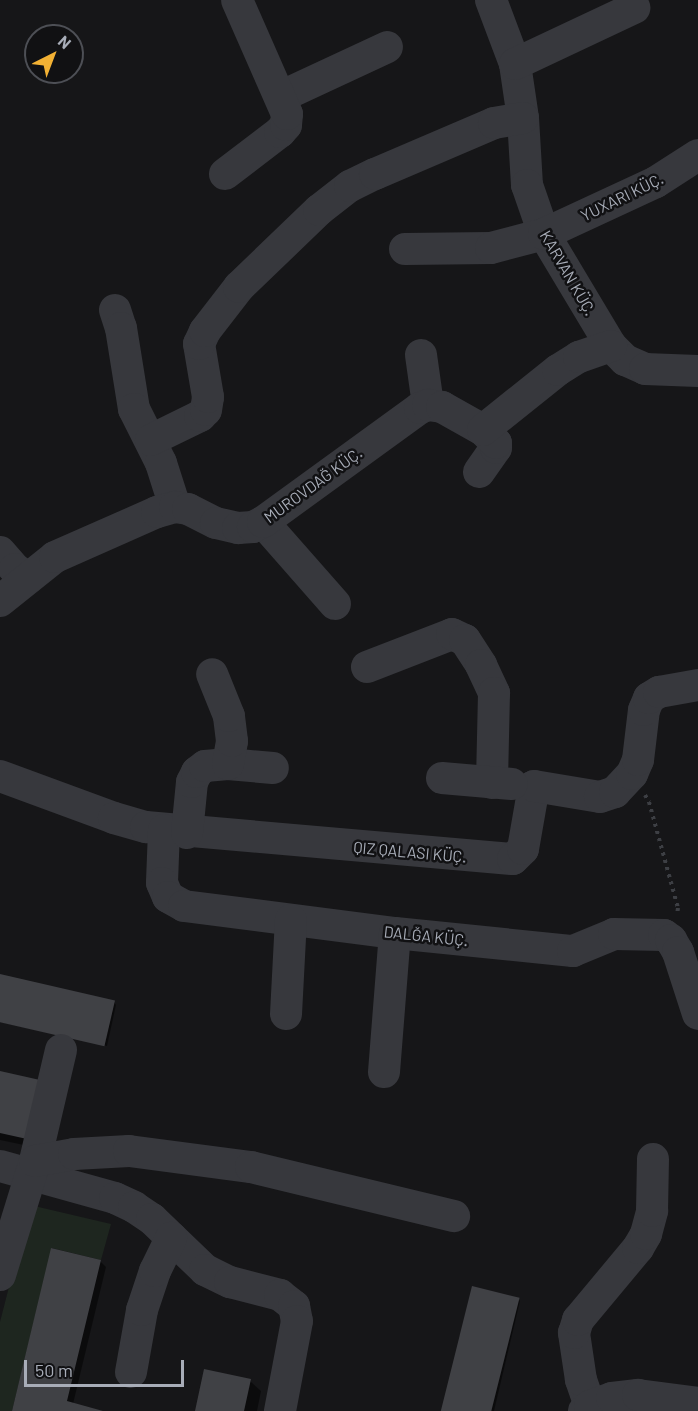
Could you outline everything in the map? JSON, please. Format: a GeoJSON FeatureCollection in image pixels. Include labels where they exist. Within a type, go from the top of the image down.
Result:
{"type":"FeatureCollection","features":[{"type":"Feature","properties":{"kind":"street"},"geometry":{"type":"LineString","coordinates":[[225,174],[286,125],[287,114],[237,0]]}},
{"type":"Feature","properties":{"kind":"street","name":"KARVAN KÜÇ."},"geometry":{"type":"LineString","coordinates":[[491,0],[515,64],[524,118],[527,185],[544,234],[611,346],[625,360],[645,369],[698,371]]}},
{"type":"Feature","properties":{"kind":"street"},"geometry":{"type":"LineString","coordinates":[[515,64],[634,8]]}},
{"type":"Feature","properties":{"kind":"street"},"geometry":{"type":"LineString","coordinates":[[280,98],[387,47]]}},
{"type":"Feature","properties":{"kind":"street"},"geometry":{"type":"LineString","coordinates":[[151,440],[200,416],[206,410],[208,397],[199,344],[205,331],[239,287],[319,210],[350,186],[375,174],[494,123],[524,118]]}},
{"type":"Feature","properties":{"kind":"street"},"geometry":{"type":"LineString","coordinates":[[405,249],[491,248],[544,234],[656,182],[698,155]]}},
{"type":"Feature","properties":{"kind":"street"},"geometry":{"type":"LineString","coordinates":[[0,601],[55,557],[157,512],[175,507],[151,440],[134,409],[130,395],[125,351],[115,310]]}},
{"type":"Feature","properties":{"kind":"street"},"geometry":{"type":"LineString","coordinates":[[483,430],[558,370],[579,357],[611,346]]}},
{"type":"Feature","properties":{"kind":"street"},"geometry":{"type":"LineString","coordinates":[[421,355],[428,405],[442,408],[483,430],[496,443],[496,448],[479,472]]}},
{"type":"Feature","properties":{"kind":"street","name":"MUROVDAĞ KÜÇ."},"geometry":{"type":"LineString","coordinates":[[175,507],[188,509],[216,523],[238,528],[263,522],[420,408],[428,405]]}},
{"type":"Feature","properties":{"kind":"street"},"geometry":{"type":"LineString","coordinates":[[263,522],[335,604]]}},
{"type":"Feature","properties":{"kind":"street"},"geometry":{"type":"LineString","coordinates":[[0,552],[15,569],[28,578]]}},
{"type":"Feature","properties":{"kind":"street"},"geometry":{"type":"LineString","coordinates":[[367,667],[452,634],[465,640],[482,665],[494,693],[492,783]]}},
{"type":"Feature","properties":{"kind":"street"},"geometry":{"type":"LineString","coordinates":[[212,674],[229,716],[232,741],[228,764],[273,768]]}},
{"type":"Feature","properties":{"kind":"street"},"geometry":{"type":"LineString","coordinates":[[442,778],[534,786],[600,796],[615,792],[632,774],[638,760],[644,710],[649,698],[659,692],[698,685]]}},
{"type":"Feature","properties":{"kind":"street","name":"DALĞA KÜÇ."},"geometry":{"type":"LineString","coordinates":[[228,764],[205,766],[197,772],[176,831],[162,883],[168,897],[184,906],[396,933],[573,951],[583,949],[604,935],[664,935]]}},
{"type":"Feature","properties":{"kind":"street"},"geometry":{"type":"LineString","coordinates":[[0,776],[114,818],[176,831],[513,859],[523,849],[534,786]]}},
{"type":"Feature","properties":{"kind":"street"},"geometry":{"type":"LineString","coordinates":[[286,1014],[291,920]]}},
{"type":"Feature","properties":{"kind":"street"},"geometry":{"type":"LineString","coordinates":[[384,1072],[396,933]]}},
{"type":"Feature","properties":{"kind":"street"},"geometry":{"type":"LineString","coordinates":[[664,935],[671,940],[678,952],[698,1014]]}},
{"type":"Feature","properties":{"kind":"street"},"geometry":{"type":"LineString","coordinates":[[0,1275],[33,1167],[62,1050]]}},
{"type":"Feature","properties":{"kind":"street"},"geometry":{"type":"LineString","coordinates":[[33,1167],[74,1154],[129,1151],[174,1155],[251,1167],[454,1216]]}},
{"type":"Feature","properties":{"kind":"street"},"geometry":{"type":"LineString","coordinates":[[653,1159],[652,1211],[646,1234],[638,1248],[578,1320],[574,1333],[581,1380],[587,1408],[612,1398],[638,1395],[698,1403]]}},
{"type":"Feature","properties":{"kind":"street"},"geometry":{"type":"LineString","coordinates":[[0,1166],[33,1167],[134,1207],[205,1270],[230,1282],[280,1295],[294,1306],[297,1321],[280,1411]]}},
{"type":"Feature","properties":{"kind":"street"},"geometry":{"type":"LineString","coordinates":[[131,1372],[142,1310],[155,1271],[171,1238]]}},
{"type":"Feature","properties":{"kind":"path"},"geometry":{"type":"LineString","coordinates":[[632,774],[650,802],[678,908],[677,914],[664,935]]}},
{"type":"Feature","properties":{"kind":"shaded area"},"geometry":{"type":"Polygon","coordinates":[[[30,1205],[111,1224],[101,1260],[52,1248],[12,1411],[0,1411],[0,1322],[30,1205]]]}},
{"type":"Feature","properties":{"kind":"building"},"geometry":{"type":"Polygon","coordinates":[[[0,974],[115,1001],[104,1046],[0,1022],[0,974]]]}},
{"type":"Feature","properties":{"kind":"building"},"geometry":{"type":"Polygon","coordinates":[[[0,1071],[40,1080],[27,1139],[0,1133],[0,1071]]]}},
{"type":"Feature","properties":{"kind":"building"},"geometry":{"type":"Polygon","coordinates":[[[51,1248],[101,1260],[67,1401],[103,1411],[12,1411],[51,1248]]]}},
{"type":"Feature","properties":{"kind":"building"},"geometry":{"type":"Polygon","coordinates":[[[472,1286],[520,1298],[491,1411],[441,1411],[472,1286]]]}},
{"type":"Feature","properties":{"kind":"building"},"geometry":{"type":"Polygon","coordinates":[[[204,1369],[251,1379],[244,1411],[195,1411],[204,1369]]]}}]}
